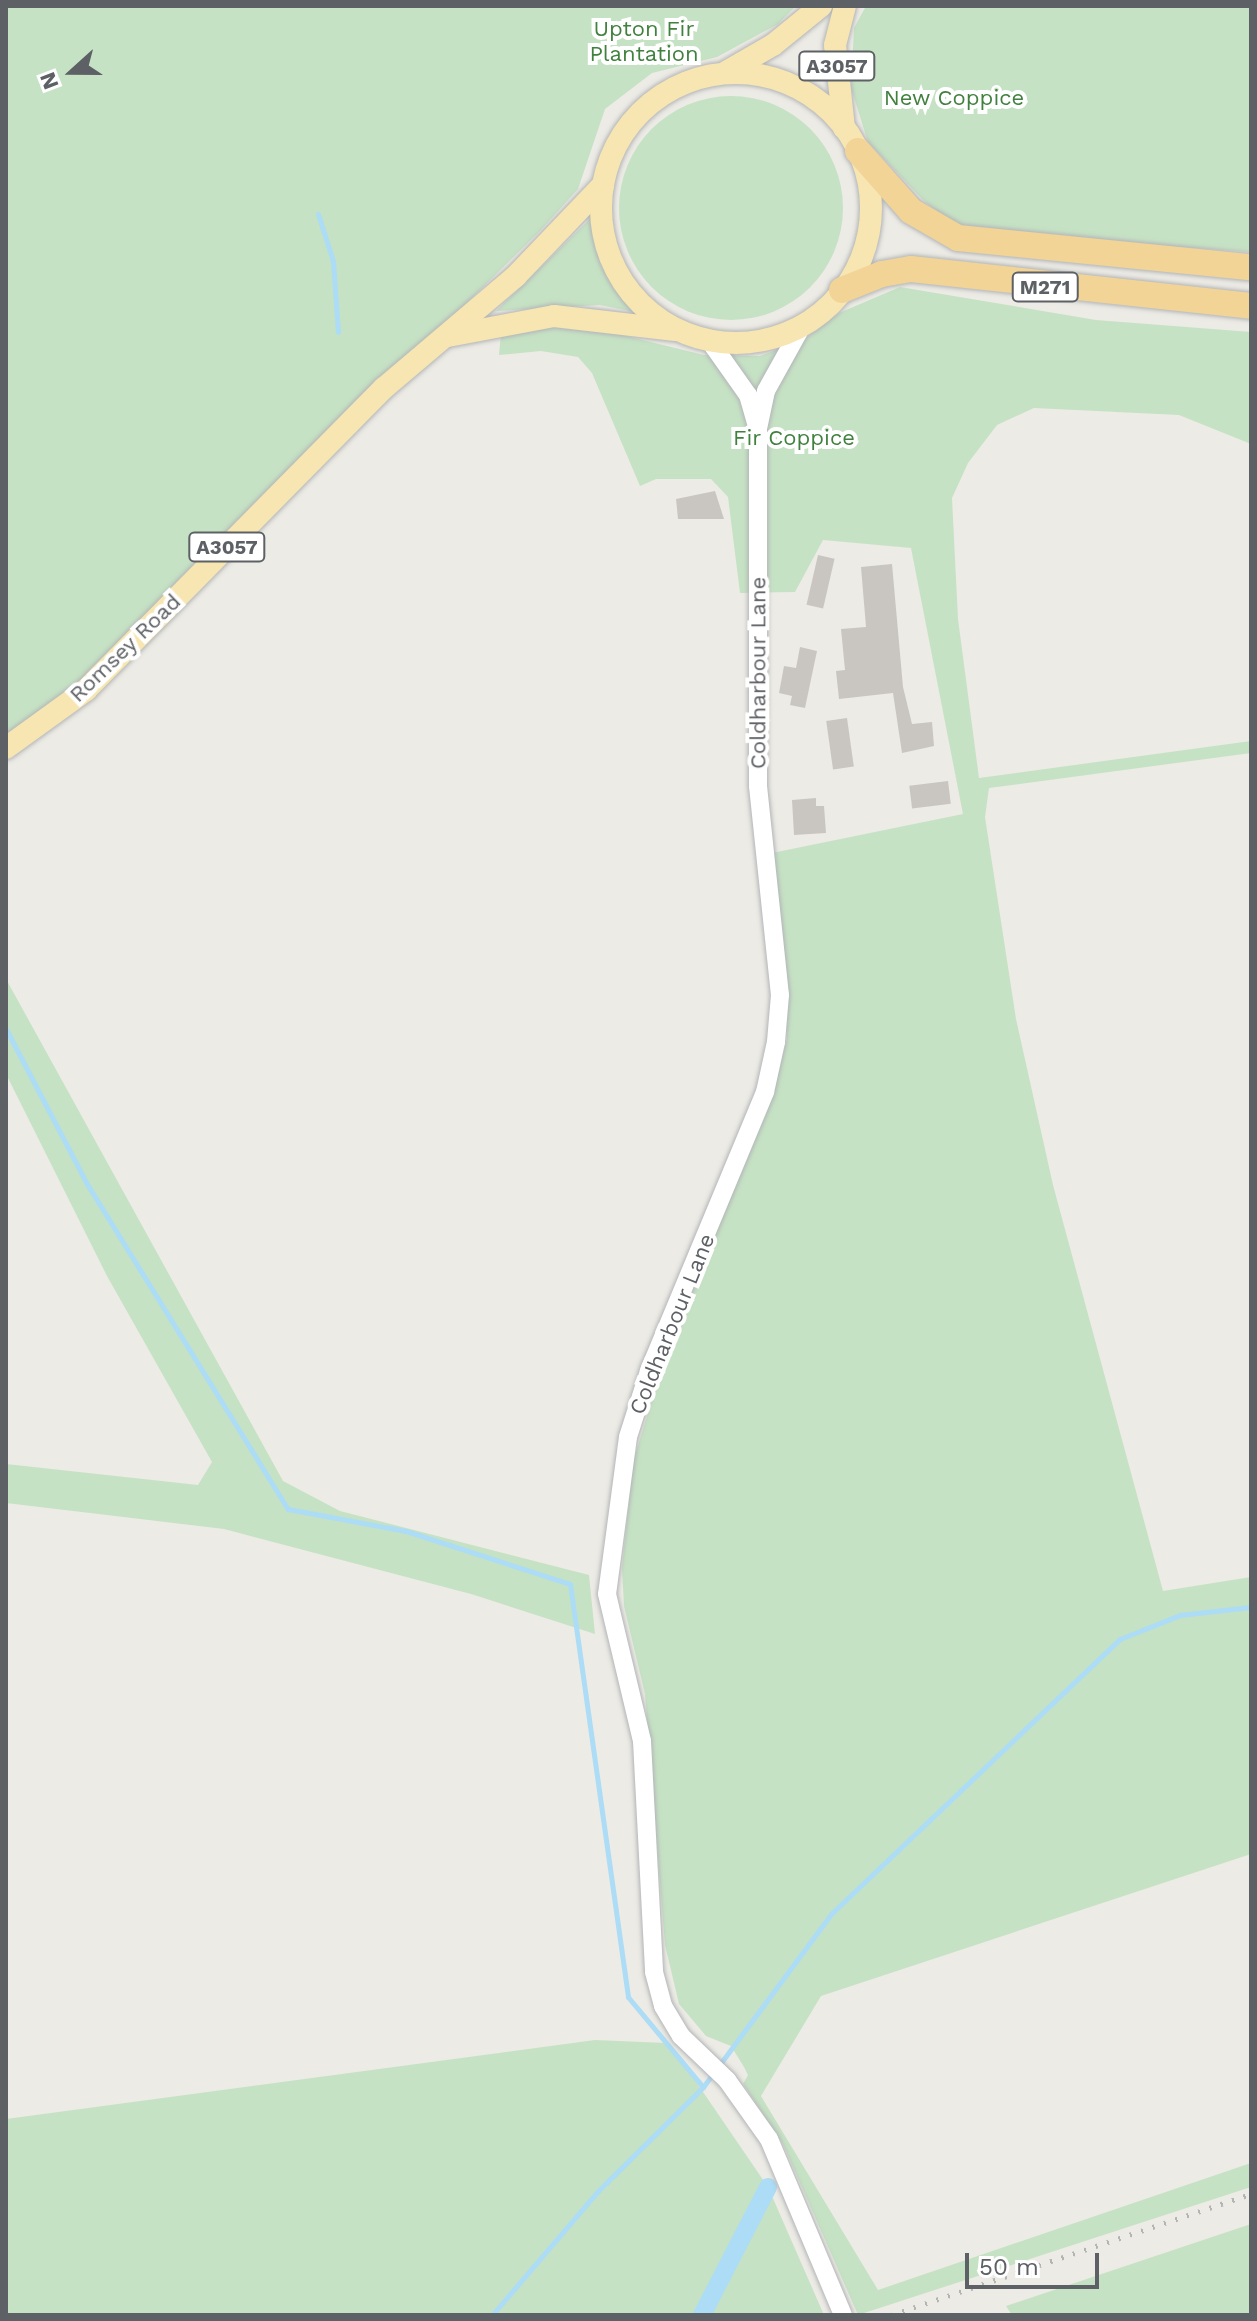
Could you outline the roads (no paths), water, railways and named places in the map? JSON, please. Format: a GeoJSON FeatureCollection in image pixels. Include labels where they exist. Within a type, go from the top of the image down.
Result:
{"type":"FeatureCollection","features":[{"type":"Feature","properties":{"kind":"highway","name":"M271"},"geometry":{"type":"LineString","coordinates":[[858,151],[911,211],[958,238],[1251,267]]}},
{"type":"Feature","properties":{"kind":"highway","name":"M271"},"geometry":{"type":"LineString","coordinates":[[842,290],[882,274],[911,269],[1251,306]]}},
{"type":"Feature","properties":{"kind":"main road","name":"A3057"},"geometry":{"type":"LineString","coordinates":[[725,73],[773,45],[821,6]]}},
{"type":"Feature","properties":{"kind":"main road","name":"A3057"},"geometry":{"type":"LineString","coordinates":[[844,128],[835,45],[845,6]]}},
{"type":"Feature","properties":{"kind":"main road"},"geometry":{"type":"LineString","coordinates":[[725,73],[753,74],[791,86],[826,107],[858,151],[866,174],[870,223],[860,258],[842,290],[802,326],[757,341],[709,340],[680,331],[648,310],[623,282],[604,235],[603,185],[617,143],[645,108],[682,84],[725,73]]}},
{"type":"Feature","properties":{"kind":"main road","name":"Romsey Road"},"geometry":{"type":"LineString","coordinates":[[6,748],[86,690],[384,388],[516,276],[603,185]]}},
{"type":"Feature","properties":{"kind":"main road","name":"Romsey Road"},"geometry":{"type":"LineString","coordinates":[[442,338],[512,320],[554,316],[680,331]]}},
{"type":"Feature","properties":{"kind":"street","name":"Coldharbour Lane"},"geometry":{"type":"LineString","coordinates":[[802,326],[766,391],[758,429],[758,786],[780,995],[776,1042],[765,1092],[650,1368],[628,1437],[610,1545],[607,1594],[642,1741],[654,1972],[663,2006],[681,2036],[725,2077],[769,2139],[843,2315]]}},
{"type":"Feature","properties":{"kind":"street","name":"Coldharbour Lane"},"geometry":{"type":"LineString","coordinates":[[709,340],[748,395],[758,429]]}},
{"type":"Feature","properties":{"kind":"waterway"},"geometry":{"type":"LineString","coordinates":[[318,214],[333,261],[338,332]]}},
{"type":"Feature","properties":{"kind":"waterway"},"geometry":{"type":"LineString","coordinates":[[6,1029],[87,1184],[288,1509],[406,1531],[570,1584],[628,1997],[703,2087],[831,1914],[1120,1639],[1180,1615],[1251,1607]]}},
{"type":"Feature","properties":{"kind":"waterway"},"geometry":{"type":"LineString","coordinates":[[492,2315],[598,2191],[703,2087]]}},
{"type":"Feature","properties":{"kind":"waterway"},"geometry":{"type":"LineString","coordinates":[[702,2315],[768,2187]]}},
{"type":"Feature","properties":{"kind":"railway"},"geometry":{"type":"LineString","coordinates":[[891,2315],[1251,2194]]}},
{"type":"Feature","properties":{"kind":"park label","name":"Upton Fir Plantation"},"geometry":{"type":"Point","coordinates":[644,40]}},
{"type":"Feature","properties":{"kind":"park label","name":"New Coppice"},"geometry":{"type":"Point","coordinates":[954,98]}},
{"type":"Feature","properties":{"kind":"park label","name":"Fir Coppice"},"geometry":{"type":"Point","coordinates":[794,438]}}]}
